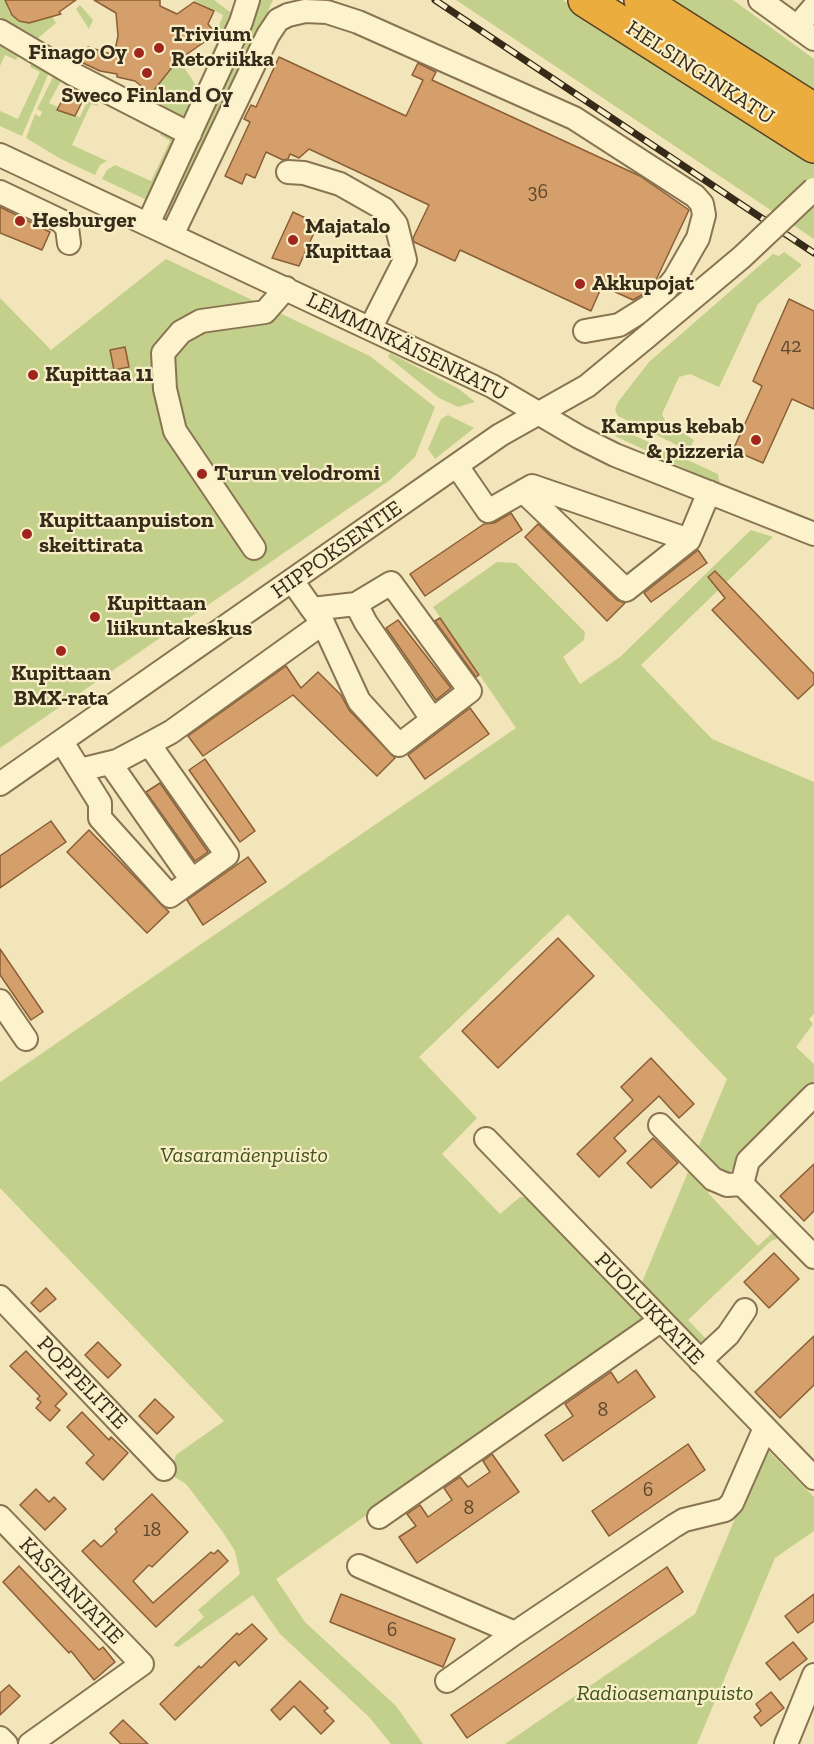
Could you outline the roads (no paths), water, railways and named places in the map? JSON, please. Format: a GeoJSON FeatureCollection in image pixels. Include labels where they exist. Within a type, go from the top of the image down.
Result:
{"type":"FeatureCollection","features":[{"type":"Feature","properties":{"kind":"highway","name":"HELSINGINKATU"},"geometry":{"type":"LineString","coordinates":[[585,0],[814,146]]}},
{"type":"Feature","properties":{"kind":"highway","name":"HELSINGINKATU"},"geometry":{"type":"LineString","coordinates":[[641,0],[814,110]]}},
{"type":"Feature","properties":{"kind":"street"},"geometry":{"type":"LineString","coordinates":[[148,224],[248,0]]}},
{"type":"Feature","properties":{"kind":"street"},"geometry":{"type":"LineString","coordinates":[[760,0],[806,33],[814,8]]}},
{"type":"Feature","properties":{"kind":"street"},"geometry":{"type":"LineString","coordinates":[[172,234],[268,35],[278,20],[305,11],[327,12],[358,22],[574,118],[695,196],[702,204],[704,214],[698,238],[675,278],[656,302],[619,325],[585,331]]}},
{"type":"Feature","properties":{"kind":"street"},"geometry":{"type":"LineString","coordinates":[[0,31],[73,74],[190,134]]}},
{"type":"Feature","properties":{"kind":"street","name":"LEMMINKÄISENKATU"},"geometry":{"type":"LineString","coordinates":[[0,155],[371,327],[492,386],[615,454],[814,534]]}},
{"type":"Feature","properties":{"kind":"street"},"geometry":{"type":"LineString","coordinates":[[288,172],[304,172],[339,184],[384,209],[396,224],[405,260],[371,327]]}},
{"type":"Feature","properties":{"kind":"street","name":"HIPPOKSENTIE"},"geometry":{"type":"LineString","coordinates":[[0,784],[293,582],[500,435],[587,386],[742,257],[814,189]]}},
{"type":"Feature","properties":{"kind":"street"},"geometry":{"type":"LineString","coordinates":[[0,192],[61,221],[67,228],[69,243]]}},
{"type":"Feature","properties":{"kind":"street"},"geometry":{"type":"LineString","coordinates":[[254,548],[175,431],[165,389],[163,353],[181,333],[201,321],[265,312],[286,288]]}},
{"type":"Feature","properties":{"kind":"street"},"geometry":{"type":"LineString","coordinates":[[457,466],[488,510],[532,486],[689,540]]}},
{"type":"Feature","properties":{"kind":"street"},"geometry":{"type":"LineString","coordinates":[[523,491],[626,590],[689,540],[709,492]]}},
{"type":"Feature","properties":{"kind":"street"},"geometry":{"type":"LineString","coordinates":[[80,770],[110,763],[171,732],[318,616],[356,604],[391,583],[470,691],[399,745],[359,701],[318,616],[293,582]]}},
{"type":"Feature","properties":{"kind":"street"},"geometry":{"type":"LineString","coordinates":[[356,604],[432,719]]}},
{"type":"Feature","properties":{"kind":"street"},"geometry":{"type":"LineString","coordinates":[[62,742],[100,803],[100,818],[170,896],[227,855],[149,744]]}},
{"type":"Feature","properties":{"kind":"street"},"geometry":{"type":"LineString","coordinates":[[110,763],[191,879]]}},
{"type":"Feature","properties":{"kind":"street"},"geometry":{"type":"LineString","coordinates":[[0,1001],[26,1039]]}},
{"type":"Feature","properties":{"kind":"street"},"geometry":{"type":"LineString","coordinates":[[742,1184],[748,1161],[814,1095]]}},
{"type":"Feature","properties":{"kind":"street"},"geometry":{"type":"LineString","coordinates":[[660,1125],[713,1179],[727,1185],[742,1184],[814,1257]]}},
{"type":"Feature","properties":{"kind":"street","name":"PUOLUKKATIE"},"geometry":{"type":"LineString","coordinates":[[486,1139],[814,1478]]}},
{"type":"Feature","properties":{"kind":"street","name":"POPPELITIE"},"geometry":{"type":"LineString","coordinates":[[0,1297],[164,1469]]}},
{"type":"Feature","properties":{"kind":"street"},"geometry":{"type":"LineString","coordinates":[[700,1361],[728,1335],[745,1310]]}},
{"type":"Feature","properties":{"kind":"street"},"geometry":{"type":"LineString","coordinates":[[380,1517],[660,1321]]}},
{"type":"Feature","properties":{"kind":"street"},"geometry":{"type":"LineString","coordinates":[[447,1681],[514,1633],[674,1526],[684,1520],[725,1510],[732,1503],[765,1428]]}},
{"type":"Feature","properties":{"kind":"street","name":"KASTANJATIE"},"geometry":{"type":"LineString","coordinates":[[0,1517],[142,1664],[30,1744]]}},
{"type":"Feature","properties":{"kind":"street"},"geometry":{"type":"LineString","coordinates":[[359,1566],[514,1633]]}},
{"type":"Feature","properties":{"kind":"street"},"geometry":{"type":"LineString","coordinates":[[786,1744],[814,1675]]}},
{"type":"Feature","properties":{"kind":"street"},"geometry":{"type":"LineString","coordinates":[[0,1738],[6,1744]]}},
{"type":"Feature","properties":{"kind":"railway"},"geometry":{"type":"LineString","coordinates":[[435,0],[814,253]]}},
{"type":"Feature","properties":{"kind":"place","name":"Trivium Retoriikka"},"geometry":{"type":"Point","coordinates":[159,48]}},
{"type":"Feature","properties":{"kind":"place","name":"Finago Oy"},"geometry":{"type":"Point","coordinates":[139,53]}},
{"type":"Feature","properties":{"kind":"place","name":"Sweco Finland Oy"},"geometry":{"type":"Point","coordinates":[147,73]}},
{"type":"Feature","properties":{"kind":"place","name":"Hesburger"},"geometry":{"type":"Point","coordinates":[20,221]}},
{"type":"Feature","properties":{"kind":"place","name":"Majatalo Kupittaa"},"geometry":{"type":"Point","coordinates":[293,240]}},
{"type":"Feature","properties":{"kind":"place","name":"Akkupojat"},"geometry":{"type":"Point","coordinates":[580,284]}},
{"type":"Feature","properties":{"kind":"place","name":"Kupittaa 11"},"geometry":{"type":"Point","coordinates":[33,375]}},
{"type":"Feature","properties":{"kind":"place","name":"Kampus kebab & pizzeria"},"geometry":{"type":"Point","coordinates":[756,440]}},
{"type":"Feature","properties":{"kind":"place","name":"Turun velodromi"},"geometry":{"type":"Point","coordinates":[202,474]}},
{"type":"Feature","properties":{"kind":"place","name":"Kupittaanpuiston skeittirata"},"geometry":{"type":"Point","coordinates":[27,534]}},
{"type":"Feature","properties":{"kind":"place","name":"Kupittaan liikuntakeskus"},"geometry":{"type":"Point","coordinates":[95,617]}},
{"type":"Feature","properties":{"kind":"place","name":"Kupittaan BMX-rata"},"geometry":{"type":"Point","coordinates":[61,651]}},
{"type":"Feature","properties":{"kind":"park label","name":"Vasaramäenpuisto"},"geometry":{"type":"Point","coordinates":[244,1156]}},
{"type":"Feature","properties":{"kind":"park label","name":"Radioasemanpuisto"},"geometry":{"type":"Point","coordinates":[665,1694]}}]}
